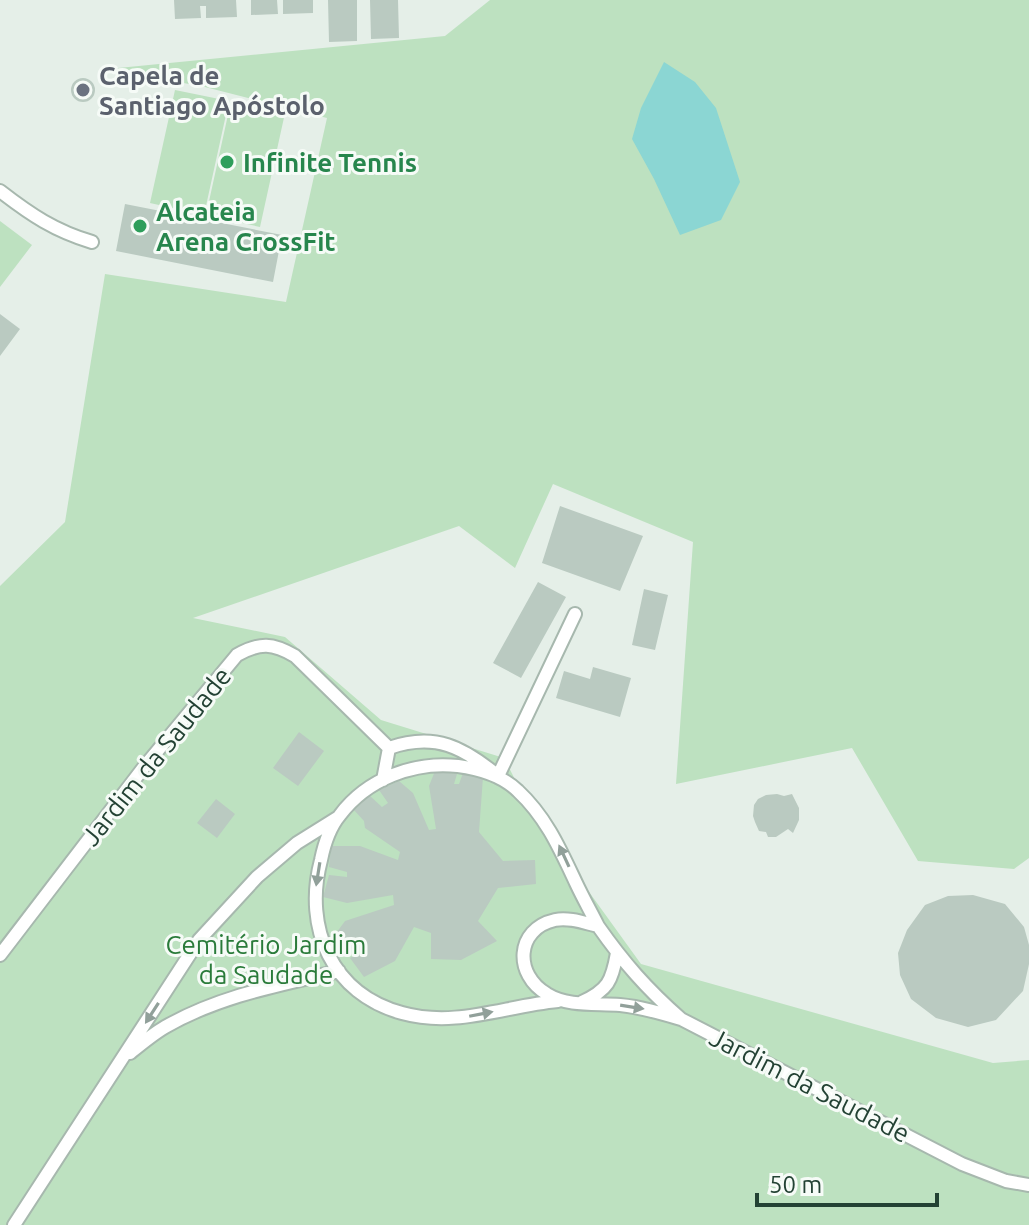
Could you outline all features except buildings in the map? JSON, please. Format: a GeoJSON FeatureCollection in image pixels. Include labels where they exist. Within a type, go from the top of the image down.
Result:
{"type":"FeatureCollection","features":[{"type":"Feature","properties":{"kind":"lane"},"geometry":{"type":"LineString","coordinates":[[0,191],[64,234],[92,242]]}},
{"type":"Feature","properties":{"kind":"lane"},"geometry":{"type":"LineString","coordinates":[[498,776],[575,614]]}},
{"type":"Feature","properties":{"kind":"lane","name":"Jardim da Saudade"},"geometry":{"type":"LineString","coordinates":[[0,955],[144,767],[237,655],[250,647],[265,645],[281,648],[295,656],[389,748],[407,741],[427,740],[453,747],[474,756],[517,790],[552,832],[598,926],[617,953],[650,992],[681,1019]]}},
{"type":"Feature","properties":{"kind":"lane"},"geometry":{"type":"LineString","coordinates":[[383,780],[389,748]]}},
{"type":"Feature","properties":{"kind":"lane","name":"Jardim da Saudade"},"geometry":{"type":"LineString","coordinates":[[14,1225],[199,940],[257,877],[297,843],[338,816],[368,788],[383,780],[420,766],[442,765],[470,768],[498,776]]}},
{"type":"Feature","properties":{"kind":"lane","name":"Jardim da Saudade"},"geometry":{"type":"LineString","coordinates":[[338,816],[317,872],[317,925],[324,949],[339,971],[355,989],[375,1003],[425,1018],[455,1019],[533,1003],[559,1001],[632,1007],[681,1019],[962,1164],[1006,1181],[1029,1185]]}},
{"type":"Feature","properties":{"kind":"lane"},"geometry":{"type":"LineString","coordinates":[[559,1001],[542,992],[526,972],[523,959],[531,934],[544,923],[560,919],[598,926]]}},
{"type":"Feature","properties":{"kind":"lane"},"geometry":{"type":"LineString","coordinates":[[581,1003],[607,986],[617,953]]}},
{"type":"Feature","properties":{"kind":"lane","name":"Jardim da Saudade"},"geometry":{"type":"LineString","coordinates":[[124,1057],[163,1027],[197,1011],[244,993],[339,971]]}},
{"type":"Feature","properties":{"kind":"green space","name":"Cemitério Jardim da Saudade"},"geometry":{"type":"Polygon","coordinates":[[[490,0],[1029,0],[1029,858],[1014,869],[918,861],[852,748],[676,784],[693,542],[553,484],[515,568],[459,526],[193,618],[285,637],[381,720],[504,758],[532,813],[641,964],[993,1063],[1029,1060],[1029,1225],[0,1225],[0,586],[65,522],[105,274],[286,302],[327,118],[205,87],[108,69],[445,36],[490,0]]]}},
{"type":"Feature","properties":{"kind":"green space"},"geometry":{"type":"Polygon","coordinates":[[[175,90],[229,101],[204,215],[150,203],[175,90]]]}},
{"type":"Feature","properties":{"kind":"green space"},"geometry":{"type":"Polygon","coordinates":[[[231,101],[285,113],[260,227],[206,215],[231,101]]]}},
{"type":"Feature","properties":{"kind":"green space"},"geometry":{"type":"Polygon","coordinates":[[[0,221],[32,245],[0,287],[0,221]]]}},
{"type":"Feature","properties":{"kind":"water"},"geometry":{"type":"Polygon","coordinates":[[[664,62],[695,82],[716,108],[740,182],[721,220],[680,235],[632,139],[641,108],[664,62]]]}},
{"type":"Feature","properties":{"kind":"place","name":"Capela de Santiago Apóstolo"},"geometry":{"type":"Point","coordinates":[83,90]}},
{"type":"Feature","properties":{"kind":"place","name":"Infinite Tennis"},"geometry":{"type":"Point","coordinates":[227,162]}},
{"type":"Feature","properties":{"kind":"place","name":"Alcateia Arena CrossFit"},"geometry":{"type":"Point","coordinates":[140,226]}}]}
